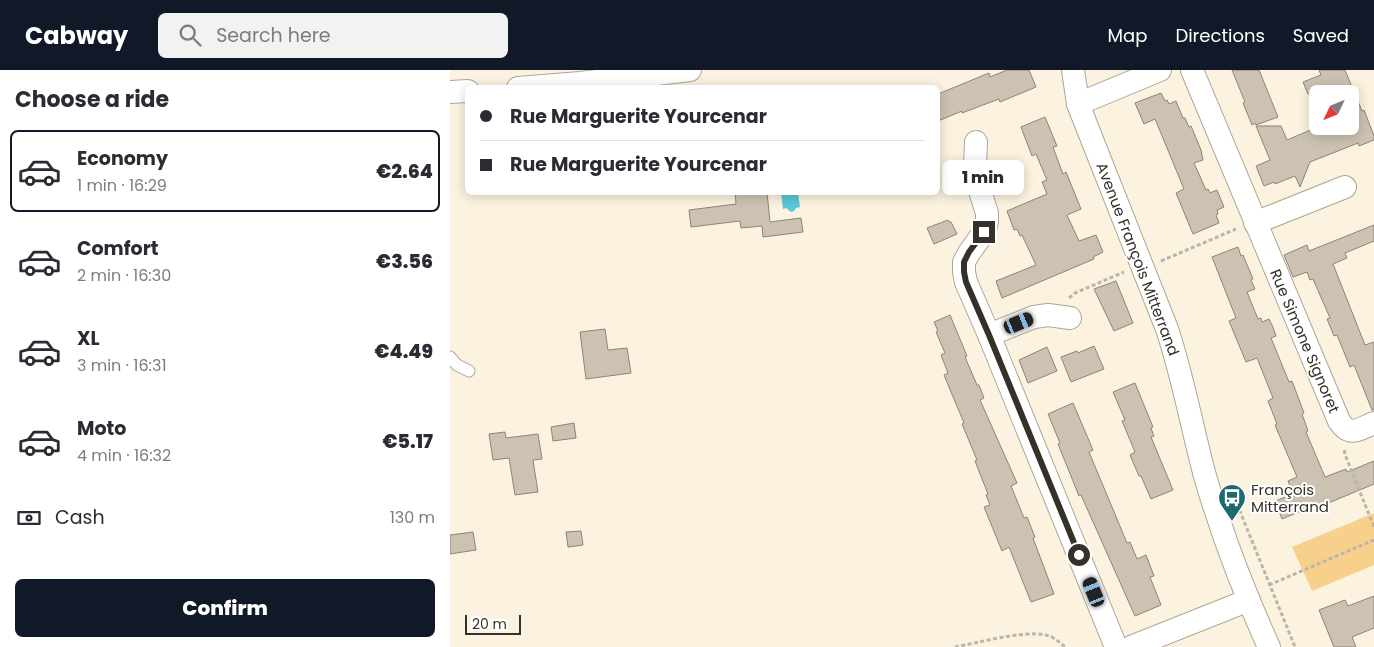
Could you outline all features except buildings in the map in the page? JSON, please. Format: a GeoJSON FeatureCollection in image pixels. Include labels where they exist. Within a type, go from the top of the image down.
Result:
{"type":"FeatureCollection","features":[{"type":"Feature","properties":{"kind":"street"},"geometry":{"type":"LineString","coordinates":[[553,85],[690,70]]}},
{"type":"Feature","properties":{"kind":"street","name":"Avenue François Mitterrand"},"geometry":{"type":"LineString","coordinates":[[1073,70],[1078,104],[1177,358],[1206,477],[1229,552],[1269,647]]}},
{"type":"Feature","properties":{"kind":"street"},"geometry":{"type":"LineString","coordinates":[[1078,104],[1160,70]]}},
{"type":"Feature","properties":{"kind":"street","name":"Rue Simone Signoret"},"geometry":{"type":"LineString","coordinates":[[1192,70],[1249,225],[1338,421],[1346,430],[1354,431],[1374,423]]}},
{"type":"Feature","properties":{"kind":"street"},"geometry":{"type":"LineString","coordinates":[[450,92],[465,91]]}},
{"type":"Feature","properties":{"kind":"street"},"geometry":{"type":"LineString","coordinates":[[976,142],[976,179],[988,222],[984,232],[964,262],[966,282],[1116,647]]}},
{"type":"Feature","properties":{"kind":"street"},"geometry":{"type":"LineString","coordinates":[[1249,225],[1345,187]]}},
{"type":"Feature","properties":{"kind":"street"},"geometry":{"type":"LineString","coordinates":[[989,335],[1034,317],[1067,310]]}},
{"type":"Feature","properties":{"kind":"street"},"geometry":{"type":"LineString","coordinates":[[1132,647],[1249,600]]}},
{"type":"Feature","properties":{"kind":"lane"},"geometry":{"type":"LineString","coordinates":[[450,357],[456,365],[469,371]]}},
{"type":"Feature","properties":{"kind":"path"},"geometry":{"type":"LineString","coordinates":[[1163,261],[1249,225]]}},
{"type":"Feature","properties":{"kind":"path"},"geometry":{"type":"LineString","coordinates":[[1067,310],[1076,293],[1122,272],[1131,270]]}},
{"type":"Feature","properties":{"kind":"path"},"geometry":{"type":"LineString","coordinates":[[1346,430],[1344,446],[1346,457],[1374,527]]}},
{"type":"Feature","properties":{"kind":"path"},"geometry":{"type":"LineString","coordinates":[[1269,585],[1374,540]]}},
{"type":"Feature","properties":{"kind":"path"},"geometry":{"type":"LineString","coordinates":[[955,647],[1031,634],[1046,635],[1065,647]]}},
{"type":"Feature","properties":{"kind":"shaded area"},"geometry":{"type":"Polygon","coordinates":[[[1374,513],[1374,565],[1312,591],[1292,547],[1374,513]]]}},
{"type":"Feature","properties":{"kind":"water"},"geometry":{"type":"Polygon","coordinates":[[[781,195],[798,195],[800,207],[791,212],[786,208],[783,209],[781,195]]]}},
{"type":"Feature","properties":{"kind":"place","name":"François Mitterrand"},"geometry":{"type":"Point","coordinates":[1232,522]}},
{"type":"Feature","properties":{"kind":"route"},"geometry":{"type":"LineString","coordinates":[[984,232],[964,262],[966,282],[1079,555]]}}]}
